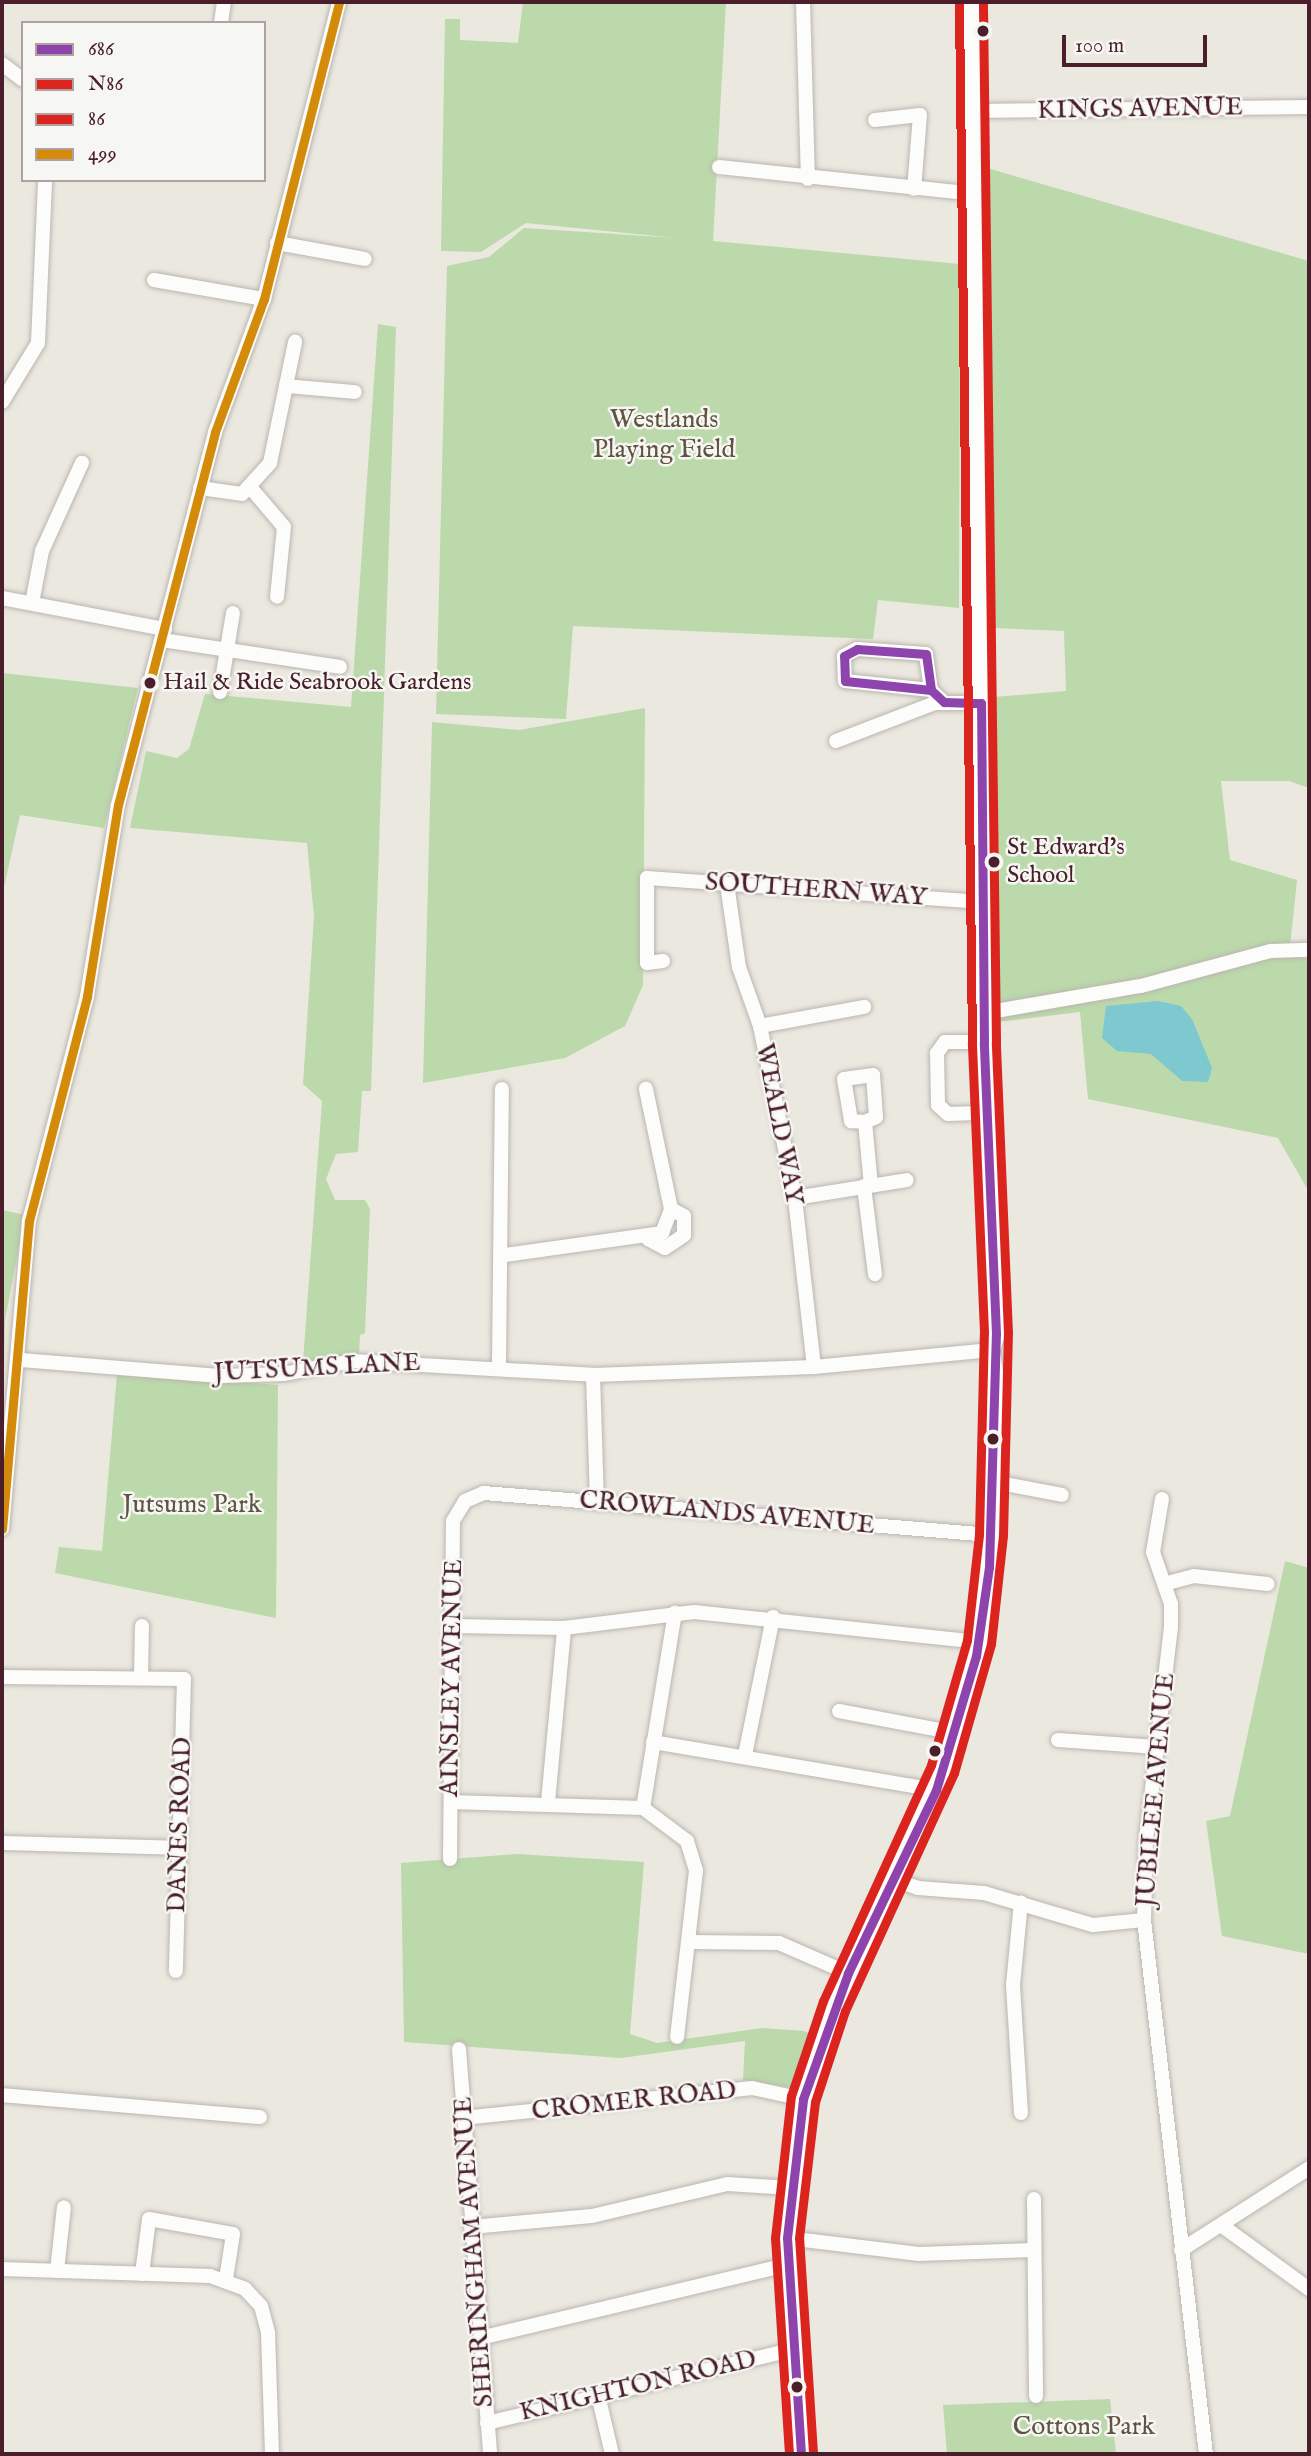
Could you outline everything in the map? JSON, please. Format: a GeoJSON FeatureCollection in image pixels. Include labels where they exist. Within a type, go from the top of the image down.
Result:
{"type":"FeatureCollection","features":[{"type":"Feature","properties":{"kind":"main road"},"geometry":{"type":"LineString","coordinates":[[801,2454],[790,2350],[787,2238],[803,2099],[848,1973],[936,1790],[955,1733],[979,1642],[992,1535],[994,1482],[991,1350],[996,1334],[984,1042],[985,902],[971,2]]}},
{"type":"Feature","properties":{"kind":"street"},"geometry":{"type":"LineString","coordinates":[[215,2],[224,2],[221,21]]}},
{"type":"Feature","properties":{"kind":"street"},"geometry":{"type":"LineString","coordinates":[[2,1529],[21,1360],[29,1221],[87,996],[118,805],[200,488],[264,299],[339,2]]}},
{"type":"Feature","properties":{"kind":"street"},"geometry":{"type":"LineString","coordinates":[[803,2],[800,50],[808,178]]}},
{"type":"Feature","properties":{"kind":"street"},"geometry":{"type":"LineString","coordinates":[[2,64],[21,78]]}},
{"type":"Feature","properties":{"kind":"street","name":"KINGS AVENUE"},"geometry":{"type":"LineString","coordinates":[[972,111],[1309,107]]}},
{"type":"Feature","properties":{"kind":"street"},"geometry":{"type":"LineString","coordinates":[[875,120],[920,115],[914,189]]}},
{"type":"Feature","properties":{"kind":"street"},"geometry":{"type":"LineString","coordinates":[[719,167],[974,194]]}},
{"type":"Feature","properties":{"kind":"street"},"geometry":{"type":"LineString","coordinates":[[2,402],[38,343],[45,182]]}},
{"type":"Feature","properties":{"kind":"street"},"geometry":{"type":"LineString","coordinates":[[277,243],[365,259]]}},
{"type":"Feature","properties":{"kind":"street"},"geometry":{"type":"LineString","coordinates":[[154,280],[264,299]]}},
{"type":"Feature","properties":{"kind":"street"},"geometry":{"type":"LineString","coordinates":[[200,488],[242,494],[276,454],[295,342]]}},
{"type":"Feature","properties":{"kind":"street"},"geometry":{"type":"LineString","coordinates":[[286,386],[355,392]]}},
{"type":"Feature","properties":{"kind":"street"},"geometry":{"type":"LineString","coordinates":[[32,603],[42,551],[82,463]]}},
{"type":"Feature","properties":{"kind":"street"},"geometry":{"type":"LineString","coordinates":[[250,487],[284,527],[277,597]]}},
{"type":"Feature","properties":{"kind":"street"},"geometry":{"type":"LineString","coordinates":[[2,598],[228,649],[340,667]]}},
{"type":"Feature","properties":{"kind":"street"},"geometry":{"type":"LineString","coordinates":[[220,692],[233,613]]}},
{"type":"Feature","properties":{"kind":"street"},"geometry":{"type":"LineString","coordinates":[[931,690],[926,654],[857,649],[844,656],[845,681],[931,690],[944,702]]}},
{"type":"Feature","properties":{"kind":"street"},"geometry":{"type":"LineString","coordinates":[[836,741],[944,702],[981,703]]}},
{"type":"Feature","properties":{"kind":"street","name":"SOUTHERN WAY"},"geometry":{"type":"LineString","coordinates":[[663,961],[647,962],[647,878],[985,902]]}},
{"type":"Feature","properties":{"kind":"street","name":"WEALD WAY"},"geometry":{"type":"LineString","coordinates":[[727,884],[739,967],[760,1026],[794,1198],[814,1367]]}},
{"type":"Feature","properties":{"kind":"street"},"geometry":{"type":"LineString","coordinates":[[984,1013],[1141,986],[1271,951],[1309,950]]}},
{"type":"Feature","properties":{"kind":"street"},"geometry":{"type":"LineString","coordinates":[[760,1026],[864,1007]]}},
{"type":"Feature","properties":{"kind":"street"},"geometry":{"type":"LineString","coordinates":[[984,1042],[945,1042],[937,1053],[938,1105],[948,1114],[986,1114]]}},
{"type":"Feature","properties":{"kind":"street"},"geometry":{"type":"LineString","coordinates":[[499,1365],[505,1255],[502,1089]]}},
{"type":"Feature","properties":{"kind":"street"},"geometry":{"type":"LineString","coordinates":[[505,1255],[648,1239],[662,1233],[671,1209],[646,1089]]}},
{"type":"Feature","properties":{"kind":"street"},"geometry":{"type":"LineString","coordinates":[[865,1122],[867,1186],[875,1274]]}},
{"type":"Feature","properties":{"kind":"street"},"geometry":{"type":"LineString","coordinates":[[794,1198],[907,1180]]}},
{"type":"Feature","properties":{"kind":"street","name":"JUTSUMS LANE"},"geometry":{"type":"LineString","coordinates":[[21,1360],[222,1376],[353,1361],[499,1365],[593,1375],[814,1367],[991,1350]]}},
{"type":"Feature","properties":{"kind":"street"},"geometry":{"type":"LineString","coordinates":[[593,1375],[597,1503]]}},
{"type":"Feature","properties":{"kind":"street"},"geometry":{"type":"LineString","coordinates":[[994,1482],[1062,1495]]}},
{"type":"Feature","properties":{"kind":"street","name":"CROWLANDS AVENUE"},"geometry":{"type":"LineString","coordinates":[[465,1501],[484,1493],[992,1535]]}},
{"type":"Feature","properties":{"kind":"street","name":"JUBILEE AVENUE"},"geometry":{"type":"LineString","coordinates":[[1162,1499],[1153,1552],[1164,1584],[1171,1628],[1157,1747],[1144,1920],[1206,2454]]}},
{"type":"Feature","properties":{"kind":"street","name":"AINSLEY AVENUE"},"geometry":{"type":"LineString","coordinates":[[450,1859],[453,1521],[465,1501]]}},
{"type":"Feature","properties":{"kind":"street"},"geometry":{"type":"LineString","coordinates":[[1164,1584],[1194,1576],[1268,1584]]}},
{"type":"Feature","properties":{"kind":"street"},"geometry":{"type":"LineString","coordinates":[[454,1626],[564,1628],[675,1613],[773,1617],[979,1642]]}},
{"type":"Feature","properties":{"kind":"street"},"geometry":{"type":"LineString","coordinates":[[643,1808],[675,1613]]}},
{"type":"Feature","properties":{"kind":"street"},"geometry":{"type":"LineString","coordinates":[[745,1755],[773,1617]]}},
{"type":"Feature","properties":{"kind":"street"},"geometry":{"type":"LineString","coordinates":[[2,1677],[141,1677],[142,1626]]}},
{"type":"Feature","properties":{"kind":"street"},"geometry":{"type":"LineString","coordinates":[[548,1802],[564,1628]]}},
{"type":"Feature","properties":{"kind":"street","name":"DANES ROAD"},"geometry":{"type":"LineString","coordinates":[[141,1677],[184,1679],[176,1971]]}},
{"type":"Feature","properties":{"kind":"street"},"geometry":{"type":"LineString","coordinates":[[839,1711],[955,1733]]}},
{"type":"Feature","properties":{"kind":"street"},"geometry":{"type":"LineString","coordinates":[[1058,1740],[1157,1747]]}},
{"type":"Feature","properties":{"kind":"street"},"geometry":{"type":"LineString","coordinates":[[653,1742],[745,1755],[936,1790]]}},
{"type":"Feature","properties":{"kind":"street"},"geometry":{"type":"LineString","coordinates":[[451,1802],[548,1802],[643,1808],[663,1818],[695,1854],[689,1942],[677,2037]]}},
{"type":"Feature","properties":{"kind":"street"},"geometry":{"type":"LineString","coordinates":[[2,1843],[178,1849]]}},
{"type":"Feature","properties":{"kind":"street"},"geometry":{"type":"LineString","coordinates":[[894,1880],[1021,1902],[1093,1925],[1144,1920]]}},
{"type":"Feature","properties":{"kind":"street"},"geometry":{"type":"LineString","coordinates":[[1021,1902],[1013,1985],[1021,2113]]}},
{"type":"Feature","properties":{"kind":"street"},"geometry":{"type":"LineString","coordinates":[[689,1942],[779,1943],[848,1973]]}},
{"type":"Feature","properties":{"kind":"street","name":"SHERINGHAM AVENUE"},"geometry":{"type":"LineString","coordinates":[[458,2049],[490,2454]]}},
{"type":"Feature","properties":{"kind":"street","name":"CROMER ROAD"},"geometry":{"type":"LineString","coordinates":[[463,2118],[752,2088],[803,2099]]}},
{"type":"Feature","properties":{"kind":"street"},"geometry":{"type":"LineString","coordinates":[[2,2095],[260,2117]]}},
{"type":"Feature","properties":{"kind":"street"},"geometry":{"type":"LineString","coordinates":[[1181,2250],[1309,2168]]}},
{"type":"Feature","properties":{"kind":"street"},"geometry":{"type":"LineString","coordinates":[[471,2227],[592,2216],[727,2184],[791,2188]]}},
{"type":"Feature","properties":{"kind":"street"},"geometry":{"type":"LineString","coordinates":[[1034,2199],[1036,2396]]}},
{"type":"Feature","properties":{"kind":"street"},"geometry":{"type":"LineString","coordinates":[[57,2271],[64,2207]]}},
{"type":"Feature","properties":{"kind":"street"},"geometry":{"type":"LineString","coordinates":[[142,2274],[149,2219],[233,2234],[226,2278]]}},
{"type":"Feature","properties":{"kind":"street"},"geometry":{"type":"LineString","coordinates":[[1221,2225],[1309,2289]]}},
{"type":"Feature","properties":{"kind":"street"},"geometry":{"type":"LineString","coordinates":[[787,2238],[919,2254],[1033,2250]]}},
{"type":"Feature","properties":{"kind":"street"},"geometry":{"type":"LineString","coordinates":[[480,2338],[787,2265]]}},
{"type":"Feature","properties":{"kind":"street"},"geometry":{"type":"LineString","coordinates":[[2,2269],[226,2278],[252,2295],[265,2316],[272,2454]]}},
{"type":"Feature","properties":{"kind":"street","name":"KNIGHTON ROAD"},"geometry":{"type":"LineString","coordinates":[[487,2423],[790,2350]]}},
{"type":"Feature","properties":{"kind":"street"},"geometry":{"type":"LineString","coordinates":[[598,2395],[612,2454]]}},
{"type":"Feature","properties":{"kind":"green space","name":"Westlands Playing Field"},"geometry":{"type":"Polygon","coordinates":[[[523,2],[726,2],[713,241],[960,264],[959,608],[878,600],[873,639],[573,626],[566,719],[436,714],[447,266],[489,257],[524,228],[676,238],[526,223],[481,252],[441,251],[445,19],[460,19],[460,40],[518,43],[523,2]]]}},
{"type":"Feature","properties":{"kind":"green space"},"geometry":{"type":"Polygon","coordinates":[[[987,168],[1309,261],[1309,788],[1289,781],[1221,781],[1230,860],[1297,880],[1289,956],[1309,959],[1309,1192],[1278,1138],[1088,1099],[1080,1012],[998,1022],[994,697],[1066,691],[1064,631],[994,628],[987,168]]]}},
{"type":"Feature","properties":{"kind":"green space"},"geometry":{"type":"Polygon","coordinates":[[[378,324],[396,327],[371,1091],[362,1091],[358,1152],[336,1154],[326,1179],[335,1200],[365,1200],[370,1209],[365,1333],[360,1335],[359,1354],[303,1362],[322,1101],[303,1084],[314,916],[307,843],[130,828],[146,751],[177,758],[189,749],[205,694],[351,707],[378,324]]]}},
{"type":"Feature","properties":{"kind":"green space"},"geometry":{"type":"Polygon","coordinates":[[[2,673],[138,688],[104,828],[20,815],[2,896],[2,673]]]}},
{"type":"Feature","properties":{"kind":"green space"},"geometry":{"type":"Polygon","coordinates":[[[645,708],[643,985],[625,1026],[565,1058],[423,1083],[432,722],[519,730],[645,708]]]}},
{"type":"Feature","properties":{"kind":"green space"},"geometry":{"type":"Polygon","coordinates":[[[2,1210],[25,1215],[5,1320],[3,1427],[2,1210]]]}},
{"type":"Feature","properties":{"kind":"green space","name":"Jutsums Park"},"geometry":{"type":"Polygon","coordinates":[[[117,1374],[278,1385],[276,1618],[55,1573],[59,1547],[102,1551],[117,1374]]]}},
{"type":"Feature","properties":{"kind":"green space"},"geometry":{"type":"Polygon","coordinates":[[[1285,1561],[1309,1568],[1309,1954],[1222,1936],[1206,1821],[1230,1816],[1285,1561]]]}},
{"type":"Feature","properties":{"kind":"green space"},"geometry":{"type":"Polygon","coordinates":[[[518,1854],[644,1862],[630,2034],[657,2043],[762,2028],[804,2031],[812,2034],[795,2088],[743,2080],[745,2041],[621,2058],[404,2042],[401,1863],[518,1854]]]}},
{"type":"Feature","properties":{"kind":"green space","name":"Cottons Park"},"geometry":{"type":"Polygon","coordinates":[[[1110,2399],[1116,2454],[947,2454],[943,2405],[1110,2399]]]}},
{"type":"Feature","properties":{"kind":"water"},"geometry":{"type":"Polygon","coordinates":[[[1158,1001],[1181,1006],[1192,1019],[1212,1068],[1208,1082],[1182,1081],[1151,1054],[1117,1051],[1102,1038],[1106,1006],[1158,1001]]]}},
{"type":"Feature","properties":{"kind":"transit line","name":"499"},"geometry":{"type":"LineString","coordinates":[[2,1529],[29,1221],[87,996],[118,805],[215,432],[264,299],[339,2]]}},
{"type":"Feature","properties":{"kind":"transit line","name":"86"},"geometry":{"type":"LineString","coordinates":[[789,2454],[775,2238],[791,2096],[823,2001],[931,1765],[967,1640],[979,1534],[984,1332],[972,1042],[959,2]]}},
{"type":"Feature","properties":{"kind":"transit line","name":"N86"},"geometry":{"type":"LineString","coordinates":[[813,2453],[799,2238],[815,2102],[845,2011],[954,1773],[991,1644],[1003,1535],[1008,1333],[996,1042],[983,2]]}},
{"type":"Feature","properties":{"kind":"transit line","name":"686"},"geometry":{"type":"LineString","coordinates":[[857,649],[926,654],[931,690],[845,681],[844,656],[857,649]]}},
{"type":"Feature","properties":{"kind":"transit line","name":"686"},"geometry":{"type":"LineString","coordinates":[[931,690],[944,702],[981,703]]}},
{"type":"Feature","properties":{"kind":"transit line","name":"686"},"geometry":{"type":"LineString","coordinates":[[801,2454],[787,2238],[803,2099],[848,1973],[936,1790],[976,1656],[989,1567],[996,1334],[984,1042],[981,703]]}},
{"type":"Feature","properties":{"kind":"place","name":"Hail & Ride Seabrook Gardens"},"geometry":{"type":"Point","coordinates":[150,683]}},
{"type":"Feature","properties":{"kind":"place","name":"St Edward's School"},"geometry":{"type":"Point","coordinates":[994,862]}}]}
